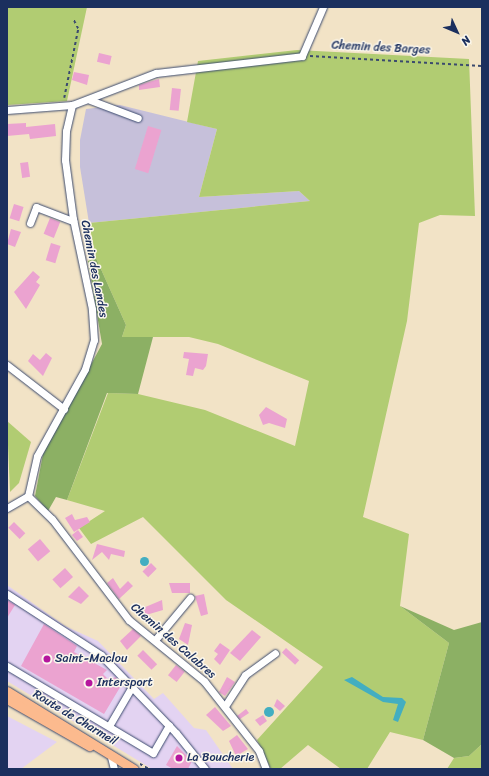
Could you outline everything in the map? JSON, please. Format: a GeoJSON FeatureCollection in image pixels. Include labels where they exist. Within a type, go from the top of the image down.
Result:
{"type":"FeatureCollection","features":[{"type":"Feature","properties":{"kind":"main road","name":"Route de Charmeil"},"geometry":{"type":"LineString","coordinates":[[7,691],[130,768]]}},
{"type":"Feature","properties":{"kind":"main road","name":"Route de Charmeil"},"geometry":{"type":"LineString","coordinates":[[7,699],[130,768]]}},
{"type":"Feature","properties":{"kind":"street"},"geometry":{"type":"LineString","coordinates":[[7,110],[72,105],[90,100],[156,73],[302,56],[323,7]]}},
{"type":"Feature","properties":{"kind":"street"},"geometry":{"type":"LineString","coordinates":[[90,100],[138,118]]}},
{"type":"Feature","properties":{"kind":"street","name":"Chemin des Landes"},"geometry":{"type":"LineString","coordinates":[[28,496],[37,456],[85,369],[94,340],[92,309],[73,221],[65,160],[66,131],[72,105]]}},
{"type":"Feature","properties":{"kind":"street"},"geometry":{"type":"LineString","coordinates":[[30,223],[36,208],[73,221]]}},
{"type":"Feature","properties":{"kind":"street"},"geometry":{"type":"LineString","coordinates":[[7,365],[64,409]]}},
{"type":"Feature","properties":{"kind":"street"},"geometry":{"type":"LineString","coordinates":[[7,508],[28,496]]}},
{"type":"Feature","properties":{"kind":"street","name":"Chemin des Calabres"},"geometry":{"type":"LineString","coordinates":[[28,496],[52,519],[125,615],[192,670],[225,706],[259,751],[266,769]]}},
{"type":"Feature","properties":{"kind":"street"},"geometry":{"type":"LineString","coordinates":[[7,594],[84,642],[133,685],[169,725],[205,769]]}},
{"type":"Feature","properties":{"kind":"street"},"geometry":{"type":"LineString","coordinates":[[155,640],[190,598]]}},
{"type":"Feature","properties":{"kind":"street"},"geometry":{"type":"LineString","coordinates":[[225,706],[246,675],[275,653]]}},
{"type":"Feature","properties":{"kind":"street"},"geometry":{"type":"LineString","coordinates":[[7,666],[153,752],[169,725]]}},
{"type":"Feature","properties":{"kind":"street"},"geometry":{"type":"LineString","coordinates":[[108,726],[133,685]]}},
{"type":"Feature","properties":{"kind":"street"},"geometry":{"type":"LineString","coordinates":[[111,757],[114,769]]}},
{"type":"Feature","properties":{"kind":"path"},"geometry":{"type":"LineString","coordinates":[[64,106],[78,29],[73,19]]}},
{"type":"Feature","properties":{"kind":"path","name":"Chemin des Barges"},"geometry":{"type":"LineString","coordinates":[[302,56],[482,66]]}},
{"type":"Feature","properties":{"kind":"shaded area"},"geometry":{"type":"Polygon","coordinates":[[[120,105],[217,129],[199,197],[299,191],[310,201],[89,223],[80,167],[80,140],[86,109],[120,105]]]}},
{"type":"Feature","properties":{"kind":"shaded area"},"geometry":{"type":"Polygon","coordinates":[[[7,585],[65,626],[98,641],[154,699],[163,693],[194,728],[206,730],[233,769],[152,769],[7,681],[7,585]]]}},
{"type":"Feature","properties":{"kind":"shaded area"},"geometry":{"type":"Polygon","coordinates":[[[7,716],[57,742],[21,769],[7,769],[7,716]]]}},
{"type":"Feature","properties":{"kind":"green space"},"geometry":{"type":"Polygon","coordinates":[[[7,7],[87,7],[67,101],[7,105],[7,7]]]}},
{"type":"Feature","properties":{"kind":"green space"},"geometry":{"type":"Polygon","coordinates":[[[297,50],[469,59],[475,216],[440,215],[419,223],[407,321],[363,517],[409,534],[400,606],[449,643],[423,740],[390,732],[367,769],[341,769],[308,745],[280,769],[271,769],[257,740],[323,667],[226,600],[143,517],[91,544],[79,528],[105,511],[67,500],[108,393],[138,394],[205,410],[295,446],[309,381],[218,344],[189,337],[122,337],[126,325],[96,258],[89,223],[310,201],[299,191],[199,197],[217,129],[187,122],[198,61],[297,50]]]}},
{"type":"Feature","properties":{"kind":"green space"},"geometry":{"type":"Polygon","coordinates":[[[96,258],[126,325],[122,337],[153,337],[138,394],[107,393],[67,500],[56,497],[48,511],[35,496],[43,454],[102,344],[88,261],[96,258]]]}},
{"type":"Feature","properties":{"kind":"green space"},"geometry":{"type":"Polygon","coordinates":[[[7,421],[31,442],[19,483],[10,492],[7,421]]]}},
{"type":"Feature","properties":{"kind":"green space"},"geometry":{"type":"Polygon","coordinates":[[[400,606],[454,630],[482,622],[482,744],[469,756],[454,758],[423,740],[449,643],[400,606]]]}},
{"type":"Feature","properties":{"kind":"green space"},"geometry":{"type":"Polygon","coordinates":[[[482,744],[482,769],[447,769],[454,758],[469,756],[482,744]]]}},
{"type":"Feature","properties":{"kind":"water"},"geometry":{"type":"Polygon","coordinates":[[[144,556],[149,561],[144,566],[139,561],[144,556]]]}},
{"type":"Feature","properties":{"kind":"water"},"geometry":{"type":"Polygon","coordinates":[[[352,677],[383,697],[402,698],[406,702],[398,722],[393,720],[398,704],[383,702],[344,680],[352,677]]]}},
{"type":"Feature","properties":{"kind":"water"},"geometry":{"type":"Polygon","coordinates":[[[267,707],[271,707],[274,712],[271,717],[267,717],[264,714],[264,710],[267,707]]]}},
{"type":"Feature","properties":{"kind":"building"},"geometry":{"type":"Polygon","coordinates":[[[99,53],[112,56],[110,65],[97,62],[99,53]]]}},
{"type":"Feature","properties":{"kind":"building"},"geometry":{"type":"Polygon","coordinates":[[[74,72],[89,75],[87,85],[72,80],[74,72]]]}},
{"type":"Feature","properties":{"kind":"building"},"geometry":{"type":"Polygon","coordinates":[[[159,79],[160,87],[139,90],[139,85],[159,79]]]}},
{"type":"Feature","properties":{"kind":"building"},"geometry":{"type":"Polygon","coordinates":[[[172,88],[181,89],[179,111],[170,110],[172,88]]]}},
{"type":"Feature","properties":{"kind":"building"},"geometry":{"type":"Polygon","coordinates":[[[26,123],[26,127],[55,124],[56,136],[30,139],[29,134],[7,136],[7,124],[26,123]]]}},
{"type":"Feature","properties":{"kind":"building"},"geometry":{"type":"Polygon","coordinates":[[[148,126],[161,130],[148,173],[135,169],[148,126]]]}},
{"type":"Feature","properties":{"kind":"building"},"geometry":{"type":"Polygon","coordinates":[[[28,162],[30,177],[22,178],[20,163],[28,162]]]}},
{"type":"Feature","properties":{"kind":"building"},"geometry":{"type":"Polygon","coordinates":[[[14,204],[24,207],[19,221],[10,218],[14,204]]]}},
{"type":"Feature","properties":{"kind":"building"},"geometry":{"type":"Polygon","coordinates":[[[50,218],[60,222],[54,238],[44,234],[50,218]]]}},
{"type":"Feature","properties":{"kind":"building"},"geometry":{"type":"Polygon","coordinates":[[[11,229],[21,232],[15,247],[7,244],[11,229]]]}},
{"type":"Feature","properties":{"kind":"building"},"geometry":{"type":"Polygon","coordinates":[[[51,243],[61,246],[55,263],[46,260],[51,243]]]}},
{"type":"Feature","properties":{"kind":"building"},"geometry":{"type":"Polygon","coordinates":[[[33,271],[40,277],[36,282],[40,285],[26,309],[14,292],[33,271]]]}},
{"type":"Feature","properties":{"kind":"building"},"geometry":{"type":"Polygon","coordinates":[[[184,352],[208,354],[206,366],[203,370],[195,368],[193,376],[186,375],[189,359],[183,358],[184,352]]]}},
{"type":"Feature","properties":{"kind":"building"},"geometry":{"type":"Polygon","coordinates":[[[46,353],[52,358],[43,376],[28,361],[33,354],[40,360],[46,353]]]}},
{"type":"Feature","properties":{"kind":"building"},"geometry":{"type":"Polygon","coordinates":[[[266,407],[287,419],[285,428],[269,423],[263,425],[259,415],[266,407]]]}},
{"type":"Feature","properties":{"kind":"building"},"geometry":{"type":"Polygon","coordinates":[[[72,514],[75,520],[87,517],[90,522],[74,532],[65,518],[72,514]]]}},
{"type":"Feature","properties":{"kind":"building"},"geometry":{"type":"Polygon","coordinates":[[[14,522],[25,533],[20,539],[8,528],[14,522]]]}},
{"type":"Feature","properties":{"kind":"building"},"geometry":{"type":"Polygon","coordinates":[[[78,530],[83,537],[77,541],[72,535],[78,530]]]}},
{"type":"Feature","properties":{"kind":"building"},"geometry":{"type":"Polygon","coordinates":[[[40,539],[50,551],[38,562],[28,549],[40,539]]]}},
{"type":"Feature","properties":{"kind":"building"},"geometry":{"type":"Polygon","coordinates":[[[97,544],[125,551],[124,557],[111,554],[109,560],[102,552],[92,560],[97,544]]]}},
{"type":"Feature","properties":{"kind":"building"},"geometry":{"type":"Polygon","coordinates":[[[151,563],[157,569],[148,577],[143,571],[151,563]]]}},
{"type":"Feature","properties":{"kind":"building"},"geometry":{"type":"Polygon","coordinates":[[[65,568],[73,577],[60,588],[52,579],[65,568]]]}},
{"type":"Feature","properties":{"kind":"building"},"geometry":{"type":"Polygon","coordinates":[[[113,578],[120,589],[128,581],[133,586],[119,599],[107,583],[113,578]]]}},
{"type":"Feature","properties":{"kind":"building"},"geometry":{"type":"Polygon","coordinates":[[[169,583],[190,583],[190,593],[172,593],[169,583]]]}},
{"type":"Feature","properties":{"kind":"building"},"geometry":{"type":"Polygon","coordinates":[[[79,586],[89,596],[81,604],[68,597],[79,586]]]}},
{"type":"Feature","properties":{"kind":"building"},"geometry":{"type":"Polygon","coordinates":[[[204,594],[208,614],[201,616],[195,596],[204,594]]]}},
{"type":"Feature","properties":{"kind":"building"},"geometry":{"type":"Polygon","coordinates":[[[7,600],[15,605],[7,618],[7,600]]]}},
{"type":"Feature","properties":{"kind":"building"},"geometry":{"type":"Polygon","coordinates":[[[162,600],[163,610],[146,615],[143,608],[162,600]]]}},
{"type":"Feature","properties":{"kind":"building"},"geometry":{"type":"Polygon","coordinates":[[[185,623],[192,625],[188,645],[179,639],[185,623]]]}},
{"type":"Feature","properties":{"kind":"building"},"geometry":{"type":"Polygon","coordinates":[[[44,624],[77,646],[74,652],[107,670],[103,674],[110,681],[115,677],[122,684],[104,714],[21,666],[44,624]]]}},
{"type":"Feature","properties":{"kind":"building"},"geometry":{"type":"Polygon","coordinates":[[[133,629],[141,636],[127,650],[120,641],[133,629]]]}},
{"type":"Feature","properties":{"kind":"building"},"geometry":{"type":"Polygon","coordinates":[[[252,630],[261,637],[240,661],[230,653],[252,630]]]}},
{"type":"Feature","properties":{"kind":"building"},"geometry":{"type":"Polygon","coordinates":[[[220,643],[230,650],[220,665],[214,659],[218,654],[214,651],[220,643]]]}},
{"type":"Feature","properties":{"kind":"building"},"geometry":{"type":"Polygon","coordinates":[[[286,648],[299,660],[295,665],[282,652],[286,648]]]}},
{"type":"Feature","properties":{"kind":"building"},"geometry":{"type":"Polygon","coordinates":[[[143,650],[157,664],[151,670],[137,656],[143,650]]]}},
{"type":"Feature","properties":{"kind":"building"},"geometry":{"type":"Polygon","coordinates":[[[176,665],[185,672],[177,682],[168,675],[176,665]]]}},
{"type":"Feature","properties":{"kind":"building"},"geometry":{"type":"Polygon","coordinates":[[[227,677],[235,682],[225,696],[219,692],[227,677]]]}},
{"type":"Feature","properties":{"kind":"building"},"geometry":{"type":"Polygon","coordinates":[[[277,699],[285,706],[280,711],[274,706],[277,699]]]}},
{"type":"Feature","properties":{"kind":"building"},"geometry":{"type":"Polygon","coordinates":[[[215,707],[231,726],[223,731],[206,715],[215,707]]]}},
{"type":"Feature","properties":{"kind":"building"},"geometry":{"type":"Polygon","coordinates":[[[246,709],[249,713],[240,719],[237,716],[246,709]]]}},
{"type":"Feature","properties":{"kind":"building"},"geometry":{"type":"Polygon","coordinates":[[[263,715],[267,721],[260,726],[255,720],[263,715]]]}},
{"type":"Feature","properties":{"kind":"building"},"geometry":{"type":"Polygon","coordinates":[[[237,735],[248,749],[236,756],[229,741],[237,735]]]}},
{"type":"Feature","properties":{"kind":"building","name":"La Boucherie"},"geometry":{"type":"Polygon","coordinates":[[[177,746],[192,761],[188,769],[173,769],[166,765],[177,746]]]}},
{"type":"Feature","properties":{"kind":"place","name":"Saint-Maclou"},"geometry":{"type":"Point","coordinates":[47,659]}},
{"type":"Feature","properties":{"kind":"place","name":"Intersport"},"geometry":{"type":"Point","coordinates":[89,683]}},
{"type":"Feature","properties":{"kind":"place","name":"La Boucherie"},"geometry":{"type":"Point","coordinates":[179,758]}}]}
